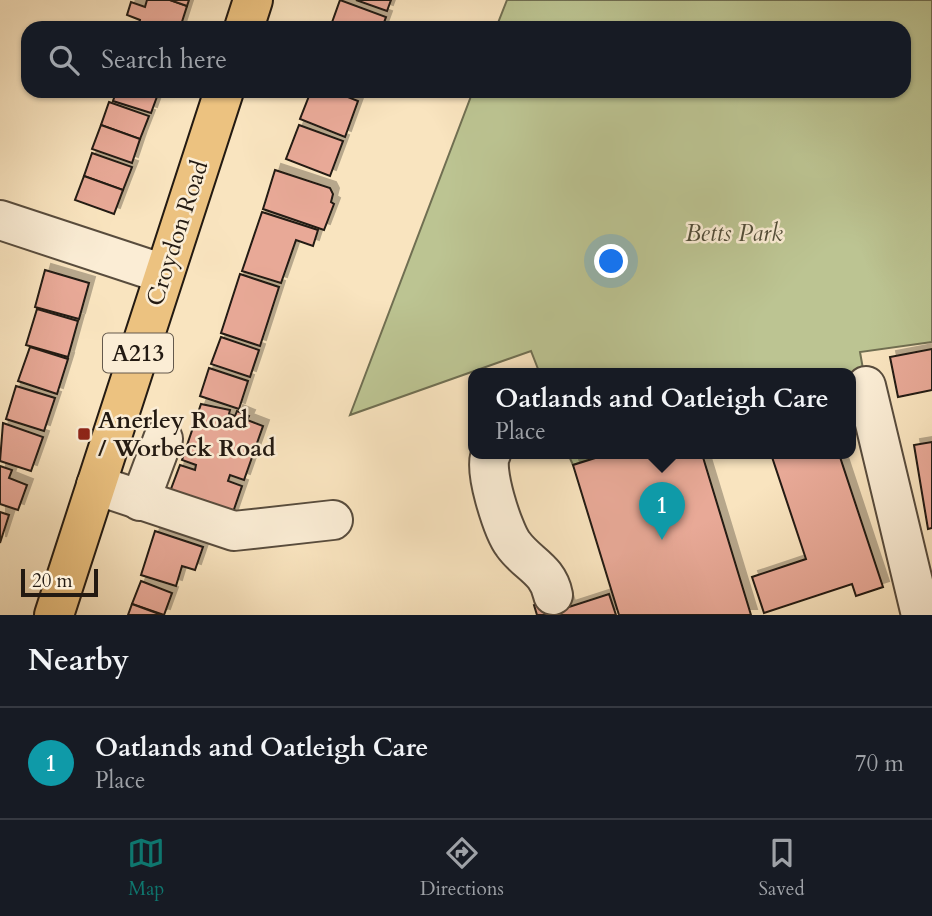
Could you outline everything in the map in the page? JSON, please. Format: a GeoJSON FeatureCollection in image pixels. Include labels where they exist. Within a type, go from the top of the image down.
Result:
{"type":"FeatureCollection","features":[{"type":"Feature","properties":{"kind":"main road"},"geometry":{"type":"LineString","coordinates":[[246,21],[253,0]]}},
{"type":"Feature","properties":{"kind":"main road","name":"Croydon Road"},"geometry":{"type":"LineString","coordinates":[[54,615],[222,98]]}},
{"type":"Feature","properties":{"kind":"street"},"geometry":{"type":"LineString","coordinates":[[0,220],[164,274]]}},
{"type":"Feature","properties":{"kind":"street"},"geometry":{"type":"LineString","coordinates":[[862,394],[922,615]]}},
{"type":"Feature","properties":{"kind":"street"},"geometry":{"type":"LineString","coordinates":[[140,501],[163,439]]}},
{"type":"Feature","properties":{"kind":"street"},"geometry":{"type":"LineString","coordinates":[[490,459],[487,468],[506,531],[513,544],[545,573],[553,595]]}},
{"type":"Feature","properties":{"kind":"street"},"geometry":{"type":"LineString","coordinates":[[96,485],[234,531],[333,520]]}},
{"type":"Feature","properties":{"kind":"green space","name":"Betts Park"},"geometry":{"type":"Polygon","coordinates":[[[507,0],[932,0],[932,342],[860,352],[866,386],[856,389],[856,368],[538,368],[531,351],[483,368],[468,368],[468,373],[350,415],[470,98],[911,98],[911,21],[499,21],[507,0]]]}},
{"type":"Feature","properties":{"kind":"green space"},"geometry":{"type":"Polygon","coordinates":[[[570,459],[592,459],[573,465],[570,459]]]}},
{"type":"Feature","properties":{"kind":"building"},"geometry":{"type":"Polygon","coordinates":[[[147,0],[170,0],[187,6],[182,21],[140,21],[127,15],[131,2],[145,7],[147,0]]]}},
{"type":"Feature","properties":{"kind":"building"},"geometry":{"type":"Polygon","coordinates":[[[170,0],[189,0],[187,6],[170,0]]]}},
{"type":"Feature","properties":{"kind":"building"},"geometry":{"type":"Polygon","coordinates":[[[340,0],[386,17],[385,21],[332,21],[340,0]]]}},
{"type":"Feature","properties":{"kind":"building"},"geometry":{"type":"Polygon","coordinates":[[[356,0],[391,0],[387,11],[356,0]]]}},
{"type":"Feature","properties":{"kind":"building"},"geometry":{"type":"Polygon","coordinates":[[[114,98],[156,98],[151,113],[113,101],[114,98]]]}},
{"type":"Feature","properties":{"kind":"building"},"geometry":{"type":"Polygon","coordinates":[[[308,98],[350,98],[358,101],[345,137],[300,119],[308,98]]]}},
{"type":"Feature","properties":{"kind":"building"},"geometry":{"type":"Polygon","coordinates":[[[109,102],[149,116],[140,139],[101,125],[109,102]]]}},
{"type":"Feature","properties":{"kind":"building"},"geometry":{"type":"Polygon","coordinates":[[[101,125],[140,139],[132,163],[92,149],[101,125]]]}},
{"type":"Feature","properties":{"kind":"building"},"geometry":{"type":"Polygon","coordinates":[[[299,125],[343,141],[330,176],[286,159],[299,125]]]}},
{"type":"Feature","properties":{"kind":"building"},"geometry":{"type":"Polygon","coordinates":[[[92,153],[132,167],[123,190],[84,176],[92,153]]]}},
{"type":"Feature","properties":{"kind":"building"},"geometry":{"type":"Polygon","coordinates":[[[275,170],[330,188],[333,194],[331,202],[334,204],[324,230],[263,209],[275,170]]]}},
{"type":"Feature","properties":{"kind":"building"},"geometry":{"type":"Polygon","coordinates":[[[84,176],[123,190],[114,214],[75,200],[84,176]]]}},
{"type":"Feature","properties":{"kind":"building"},"geometry":{"type":"Polygon","coordinates":[[[262,212],[318,230],[313,246],[296,240],[281,283],[242,271],[262,212]]]}},
{"type":"Feature","properties":{"kind":"building"},"geometry":{"type":"Polygon","coordinates":[[[45,270],[89,283],[79,319],[35,307],[45,270]]]}},
{"type":"Feature","properties":{"kind":"building"},"geometry":{"type":"Polygon","coordinates":[[[240,274],[279,287],[260,346],[221,333],[240,274]]]}},
{"type":"Feature","properties":{"kind":"building"},"geometry":{"type":"Polygon","coordinates":[[[37,309],[78,321],[68,357],[26,345],[37,309]]]}},
{"type":"Feature","properties":{"kind":"building"},"geometry":{"type":"Polygon","coordinates":[[[221,337],[259,350],[250,377],[211,364],[221,337]]]}},
{"type":"Feature","properties":{"kind":"building"},"geometry":{"type":"Polygon","coordinates":[[[30,347],[68,359],[57,394],[18,381],[30,347]]]}},
{"type":"Feature","properties":{"kind":"building"},"geometry":{"type":"Polygon","coordinates":[[[932,349],[932,390],[898,397],[890,357],[932,349]]]}},
{"type":"Feature","properties":{"kind":"building"},"geometry":{"type":"Polygon","coordinates":[[[209,368],[248,381],[239,409],[200,396],[209,368]]]}},
{"type":"Feature","properties":{"kind":"building"},"geometry":{"type":"Polygon","coordinates":[[[16,386],[55,398],[44,431],[6,419],[16,386]]]}},
{"type":"Feature","properties":{"kind":"building"},"geometry":{"type":"Polygon","coordinates":[[[201,404],[230,410],[229,414],[235,416],[237,411],[249,416],[247,420],[263,426],[244,480],[230,475],[228,481],[242,486],[231,518],[168,497],[180,465],[195,470],[196,465],[182,460],[201,404]]]}},
{"type":"Feature","properties":{"kind":"building"},"geometry":{"type":"Polygon","coordinates":[[[3,423],[43,437],[31,471],[0,461],[3,423]]]}},
{"type":"Feature","properties":{"kind":"building"},"geometry":{"type":"Polygon","coordinates":[[[932,442],[932,528],[928,529],[914,445],[932,442]]]}},
{"type":"Feature","properties":{"kind":"building"},"geometry":{"type":"Polygon","coordinates":[[[592,459],[704,459],[751,615],[619,615],[573,465],[592,459]]]}},
{"type":"Feature","properties":{"kind":"building"},"geometry":{"type":"Polygon","coordinates":[[[773,459],[841,459],[883,587],[856,596],[852,584],[764,613],[752,577],[806,559],[773,459]]]}},
{"type":"Feature","properties":{"kind":"building"},"geometry":{"type":"Polygon","coordinates":[[[0,466],[12,470],[9,478],[27,485],[18,510],[0,504],[0,466]]]}},
{"type":"Feature","properties":{"kind":"building"},"geometry":{"type":"Polygon","coordinates":[[[0,512],[9,515],[0,543],[0,512]]]}},
{"type":"Feature","properties":{"kind":"building"},"geometry":{"type":"Polygon","coordinates":[[[155,531],[203,547],[195,570],[182,566],[176,586],[141,575],[155,531]]]}},
{"type":"Feature","properties":{"kind":"building"},"geometry":{"type":"Polygon","coordinates":[[[141,581],[172,593],[164,615],[132,604],[141,581]]]}},
{"type":"Feature","properties":{"kind":"building"},"geometry":{"type":"Polygon","coordinates":[[[565,594],[569,607],[609,594],[616,615],[537,615],[534,605],[565,594]]]}},
{"type":"Feature","properties":{"kind":"building"},"geometry":{"type":"Polygon","coordinates":[[[132,604],[162,615],[128,615],[132,604]]]}},
{"type":"Feature","properties":{"kind":"place","name":"Anerley Road / Worbeck Road"},"geometry":{"type":"Point","coordinates":[84,434]}},
{"type":"Feature","properties":{"kind":"place","name":"Oatlands and Oatleigh Care"},"geometry":{"type":"Point","coordinates":[662,540]}}]}
